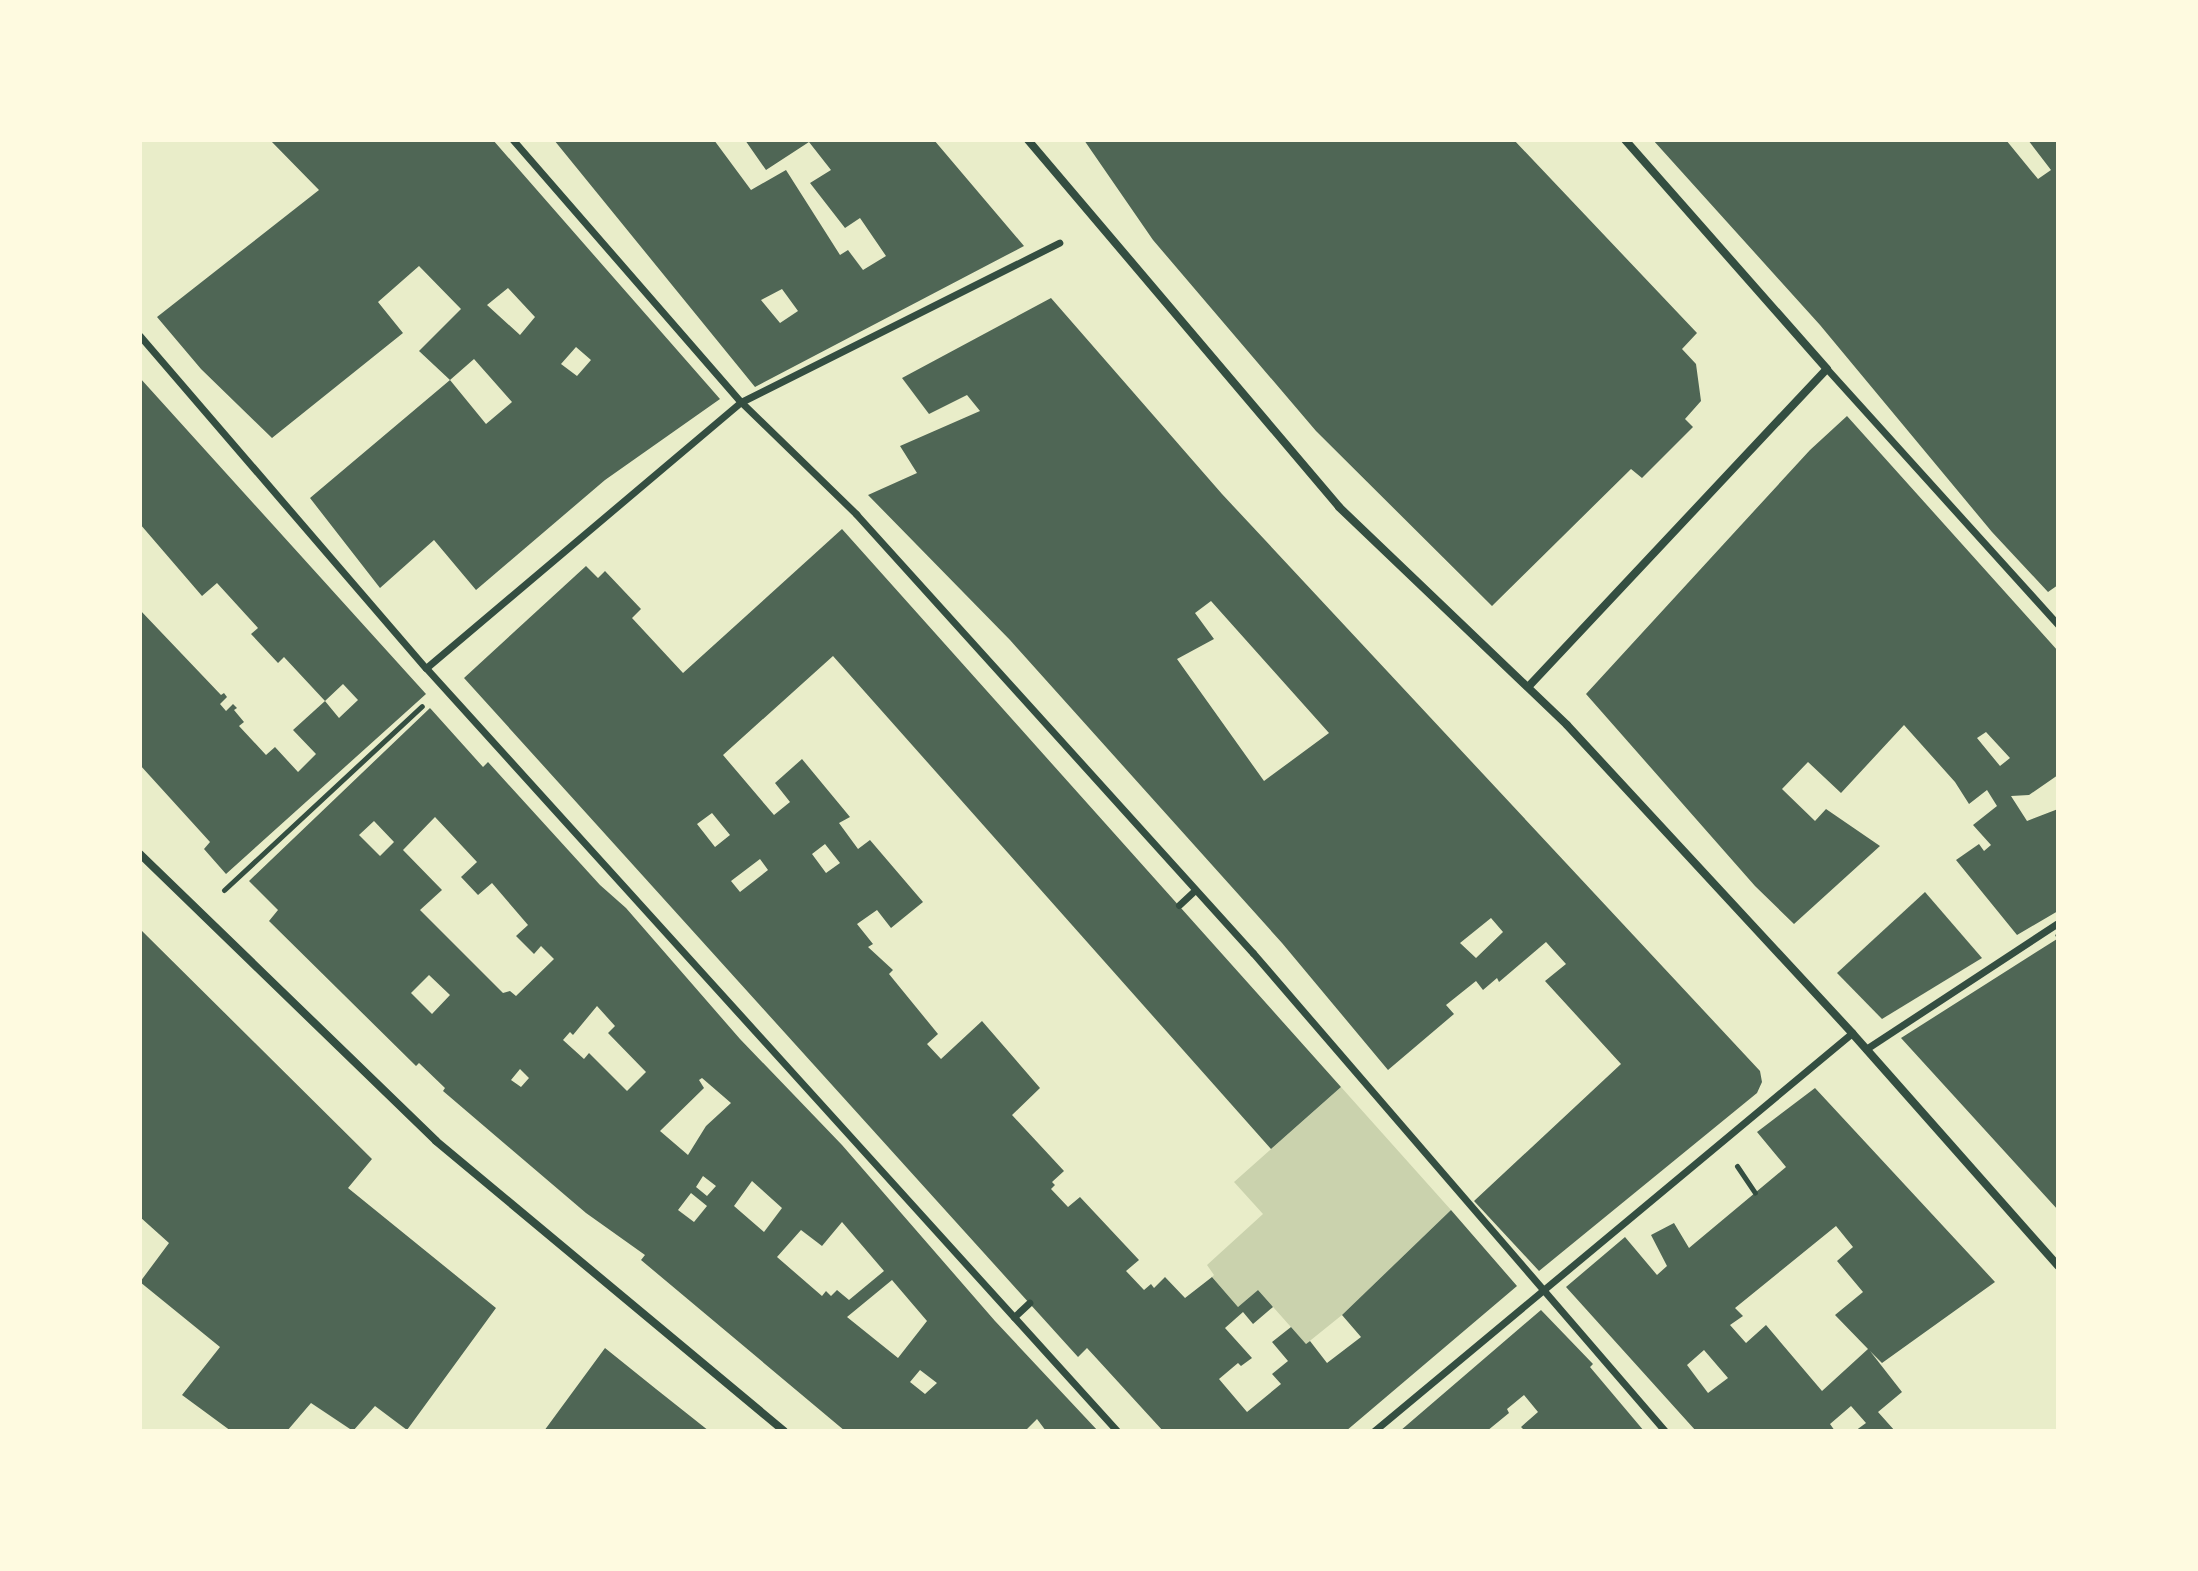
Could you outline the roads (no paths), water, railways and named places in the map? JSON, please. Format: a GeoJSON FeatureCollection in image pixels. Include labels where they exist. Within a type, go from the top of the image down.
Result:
{"type":"FeatureCollection","features":[{"type":"Feature","properties":{"kind":"street"},"geometry":{"type":"LineString","coordinates":[[513,140],[741,402],[856,514],[1195,890],[1665,1431]]}},
{"type":"Feature","properties":{"kind":"street"},"geometry":{"type":"LineString","coordinates":[[1028,140],[1339,507],[1529,686],[1852,1033],[2058,1266]]}},
{"type":"Feature","properties":{"kind":"street"},"geometry":{"type":"LineString","coordinates":[[1625,140],[2058,625]]}},
{"type":"Feature","properties":{"kind":"street"},"geometry":{"type":"LineString","coordinates":[[426,668],[741,402],[1059,243]]}},
{"type":"Feature","properties":{"kind":"street"},"geometry":{"type":"LineString","coordinates":[[140,336],[426,668],[1117,1431]]}},
{"type":"Feature","properties":{"kind":"street"},"geometry":{"type":"LineString","coordinates":[[1529,686],[1827,369]]}},
{"type":"Feature","properties":{"kind":"street"},"geometry":{"type":"LineString","coordinates":[[140,854],[436,1141],[784,1431]]}},
{"type":"Feature","properties":{"kind":"street"},"geometry":{"type":"LineString","coordinates":[[1179,905],[1195,890]]}},
{"type":"Feature","properties":{"kind":"street"},"geometry":{"type":"LineString","coordinates":[[1866,1049],[2058,923]]}},
{"type":"Feature","properties":{"kind":"street"},"geometry":{"type":"LineString","coordinates":[[1374,1431],[1852,1033]]}},
{"type":"Feature","properties":{"kind":"street"},"geometry":{"type":"LineString","coordinates":[[1014,1317],[1029,1303]]}}]}
